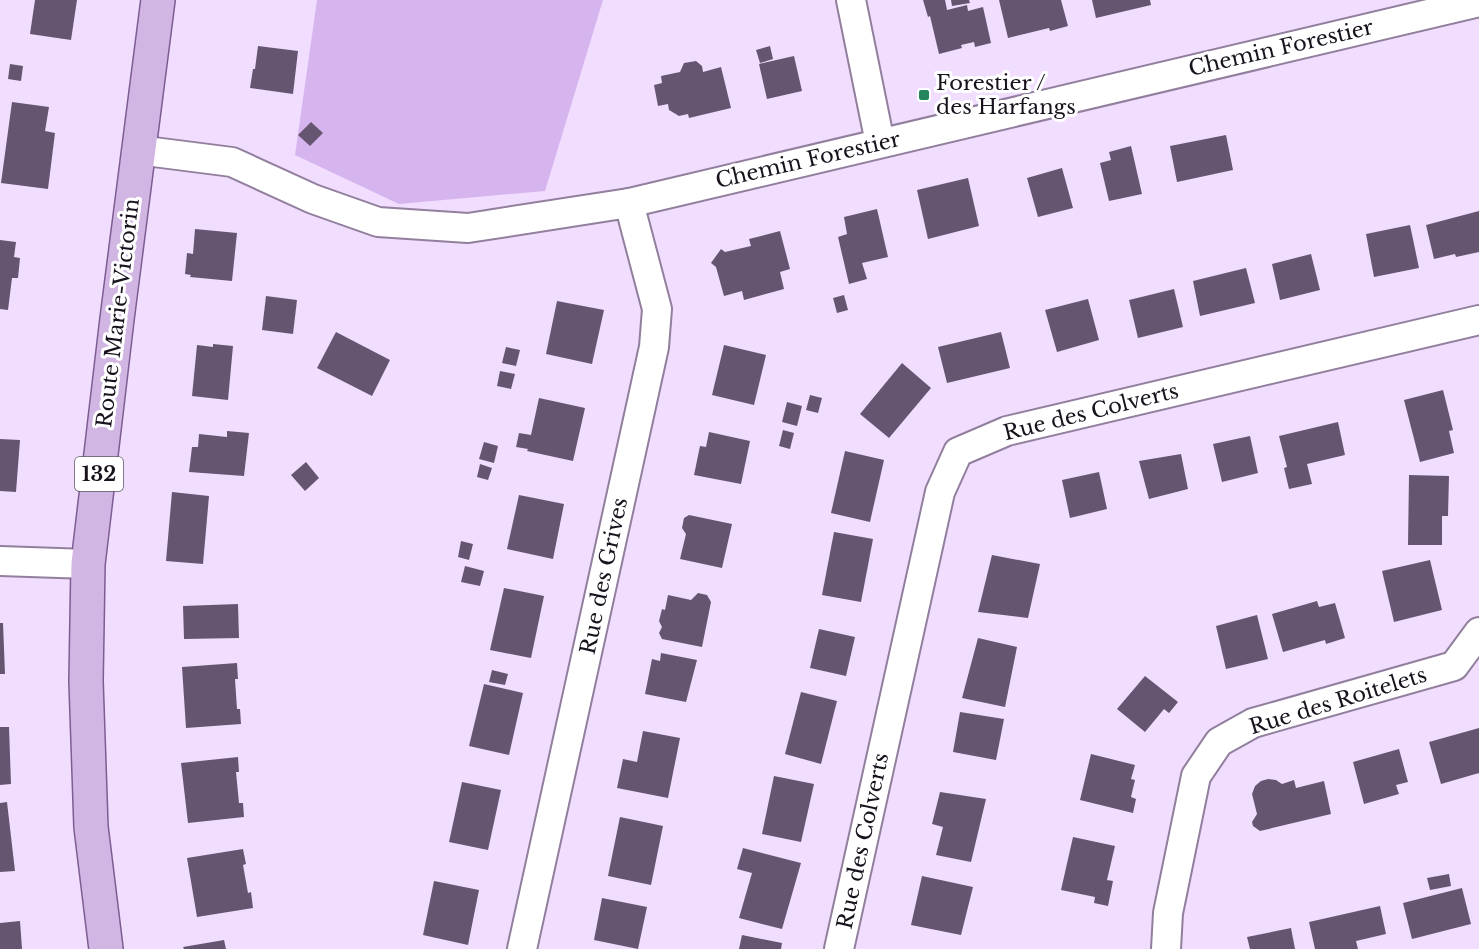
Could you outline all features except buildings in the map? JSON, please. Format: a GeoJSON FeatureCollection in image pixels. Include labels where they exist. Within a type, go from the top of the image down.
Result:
{"type":"FeatureCollection","features":[{"type":"Feature","properties":{"kind":"main road","name":"Route Marie-Victorin"},"geometry":{"type":"LineString","coordinates":[[106,949],[91,827],[87,681],[88,564],[158,0]]}},
{"type":"Feature","properties":{"kind":"street"},"geometry":{"type":"LineString","coordinates":[[851,0],[880,142]]}},
{"type":"Feature","properties":{"kind":"street","name":"Chemin Forestier"},"geometry":{"type":"LineString","coordinates":[[138,150],[232,162],[313,199],[378,222],[468,228],[629,203],[1479,2]]}},
{"type":"Feature","properties":{"kind":"street","name":"Rue des Grives"},"geometry":{"type":"LineString","coordinates":[[522,949],[654,347],[657,309],[629,203]]}},
{"type":"Feature","properties":{"kind":"street","name":"Rue des Colverts"},"geometry":{"type":"LineString","coordinates":[[839,949],[940,492],[958,452],[1007,431],[1479,320]]}},
{"type":"Feature","properties":{"kind":"street"},"geometry":{"type":"LineString","coordinates":[[0,561],[88,564]]}},
{"type":"Feature","properties":{"kind":"street","name":"Rue des Roitelets"},"geometry":{"type":"LineString","coordinates":[[1166,949],[1168,913],[1196,776],[1219,742],[1253,723],[1454,666],[1479,632]]}},
{"type":"Feature","properties":{"kind":"shaded area"},"geometry":{"type":"Polygon","coordinates":[[[317,0],[603,0],[545,191],[399,204],[295,155],[317,0]]]}},
{"type":"Feature","properties":{"kind":"place","name":"Forestier / des Harfangs"},"geometry":{"type":"Point","coordinates":[924,95]}}]}
